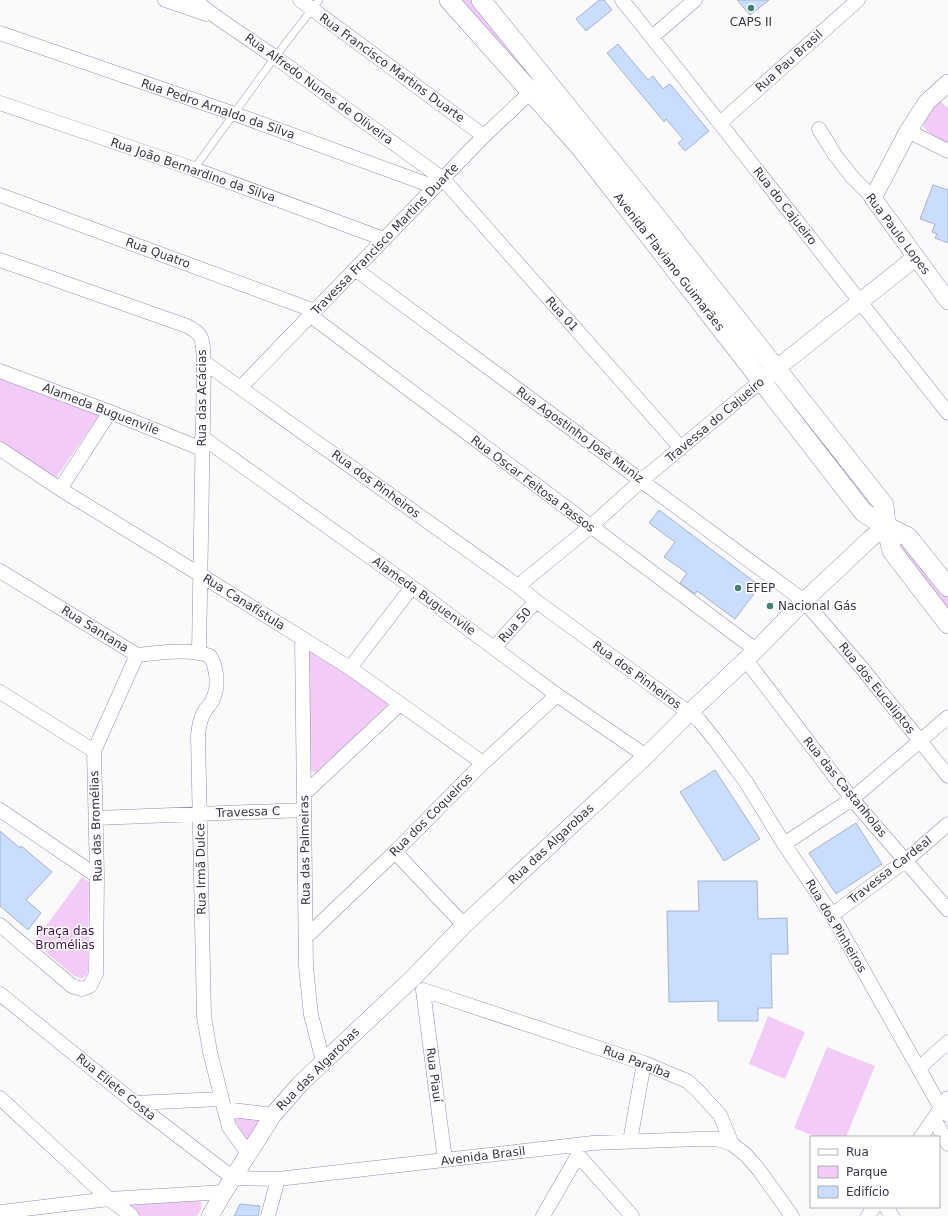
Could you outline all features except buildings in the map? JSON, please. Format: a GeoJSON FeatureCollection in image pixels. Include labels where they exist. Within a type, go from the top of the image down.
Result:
{"type":"FeatureCollection","features":[{"type":"Feature","properties":{"kind":"main road","name":"Avenida Flaviano Guimarães"},"geometry":{"type":"LineString","coordinates":[[449,0],[580,147],[864,513],[908,537],[948,587]]}},
{"type":"Feature","properties":{"kind":"main road","name":"Avenida Flaviano Guimarães"},"geometry":{"type":"LineString","coordinates":[[481,0],[651,210],[884,505],[886,526],[892,551],[948,624]]}},
{"type":"Feature","properties":{"kind":"street"},"geometry":{"type":"LineString","coordinates":[[166,0],[220,19]]}},
{"type":"Feature","properties":{"kind":"street","name":"Rua Alfredo Nunes de Oliveira"},"geometry":{"type":"LineString","coordinates":[[194,0],[276,57],[439,183]]}},
{"type":"Feature","properties":{"kind":"street","name":"Rua Francisco Martins Duarte"},"geometry":{"type":"LineString","coordinates":[[300,0],[315,4],[484,136]]}},
{"type":"Feature","properties":{"kind":"street","name":"Rua do Cajueiro"},"geometry":{"type":"LineString","coordinates":[[622,0],[720,122],[948,413]]}},
{"type":"Feature","properties":{"kind":"street"},"geometry":{"type":"LineString","coordinates":[[652,37],[695,0]]}},
{"type":"Feature","properties":{"kind":"street","name":"Rua Pau Brasil"},"geometry":{"type":"LineString","coordinates":[[720,122],[858,0]]}},
{"type":"Feature","properties":{"kind":"street","name":"Rua Pedro Arnaldo da Silva"},"geometry":{"type":"LineString","coordinates":[[0,33],[439,183]]}},
{"type":"Feature","properties":{"kind":"street","name":"Travessa Francisco Martins Duarte"},"geometry":{"type":"LineString","coordinates":[[241,387],[484,136],[531,91],[545,80]]}},
{"type":"Feature","properties":{"kind":"street"},"geometry":{"type":"LineString","coordinates":[[873,198],[908,131],[927,102],[947,87]]}},
{"type":"Feature","properties":{"kind":"street","name":"Rua João Bernardino da Silva"},"geometry":{"type":"LineString","coordinates":[[0,104],[194,169],[384,239]]}},
{"type":"Feature","properties":{"kind":"street","name":"Rua Paulo Lopes"},"geometry":{"type":"LineString","coordinates":[[819,129],[835,155],[853,178],[873,198],[948,301]]}},
{"type":"Feature","properties":{"kind":"street"},"geometry":{"type":"LineString","coordinates":[[908,131],[948,152]]}},
{"type":"Feature","properties":{"kind":"street","name":"Rua 01"},"geometry":{"type":"LineString","coordinates":[[439,183],[681,448]]}},
{"type":"Feature","properties":{"kind":"street","name":"Rua Quatro"},"geometry":{"type":"LineString","coordinates":[[0,195],[313,313]]}},
{"type":"Feature","properties":{"kind":"street","name":"Travessa do Cajueiro"},"geometry":{"type":"LineString","coordinates":[[518,586],[590,527],[642,480],[761,381],[916,257]]}},
{"type":"Feature","properties":{"kind":"street","name":"Rua das Acácias"},"geometry":{"type":"LineString","coordinates":[[1,263],[192,329],[200,336],[202,340],[204,362],[199,574],[199,652]]}},
{"type":"Feature","properties":{"kind":"street","name":"Rua Agostinho José Muniz"},"geometry":{"type":"LineString","coordinates":[[355,269],[804,601]]}},
{"type":"Feature","properties":{"kind":"street","name":"Rua Oscar Feitosa Passos"},"geometry":{"type":"LineString","coordinates":[[313,313],[590,527],[751,655]]}},
{"type":"Feature","properties":{"kind":"street","name":"Rua dos Pinheiros"},"geometry":{"type":"LineString","coordinates":[[204,362],[518,586],[536,601],[699,720],[746,782],[784,844],[832,915],[943,1110],[948,1144]]}},
{"type":"Feature","properties":{"kind":"street","name":"Alameda Buguenvile"},"geometry":{"type":"LineString","coordinates":[[0,371],[110,412],[202,443],[412,587],[557,695],[646,756]]}},
{"type":"Feature","properties":{"kind":"street"},"geometry":{"type":"LineString","coordinates":[[60,489],[110,412]]}},
{"type":"Feature","properties":{"kind":"street","name":"Rua Canafístula"},"geometry":{"type":"LineString","coordinates":[[0,450],[60,489],[350,668],[483,763]]}},
{"type":"Feature","properties":{"kind":"street","name":"Rua das Algarobas"},"geometry":{"type":"LineString","coordinates":[[210,1216],[273,1115],[300,1084],[323,1061],[418,984],[464,925],[646,756],[751,655],[804,601],[870,539],[886,526]]}},
{"type":"Feature","properties":{"kind":"street","name":"Rua Santana"},"geometry":{"type":"LineString","coordinates":[[0,571],[137,655],[199,652]]}},
{"type":"Feature","properties":{"kind":"street"},"geometry":{"type":"LineString","coordinates":[[350,668],[412,587]]}},
{"type":"Feature","properties":{"kind":"street","name":"Rua 50"},"geometry":{"type":"LineString","coordinates":[[494,648],[536,601]]}},
{"type":"Feature","properties":{"kind":"street","name":"Rua dos Eucaliptos"},"geometry":{"type":"LineString","coordinates":[[804,601],[861,667],[948,776]]}},
{"type":"Feature","properties":{"kind":"street","name":"Rua das Palmeiras"},"geometry":{"type":"LineString","coordinates":[[302,638],[306,967],[311,1015],[323,1061]]}},
{"type":"Feature","properties":{"kind":"street","name":"Rua Irmã Dulce"},"geometry":{"type":"LineString","coordinates":[[199,652],[210,656],[217,676],[213,700],[202,715],[199,725],[199,814],[204,1016],[206,1036],[229,1126],[248,1153]]}},
{"type":"Feature","properties":{"kind":"street","name":"Rua das Bromélias"},"geometry":{"type":"LineString","coordinates":[[0,924],[72,986],[79,988],[90,986],[96,974],[97,876],[94,751],[137,655]]}},
{"type":"Feature","properties":{"kind":"street","name":"Rua das Castanholas"},"geometry":{"type":"LineString","coordinates":[[751,655],[852,799],[948,910]]}},
{"type":"Feature","properties":{"kind":"street"},"geometry":{"type":"LineString","coordinates":[[0,692],[94,751]]}},
{"type":"Feature","properties":{"kind":"street","name":"Rua dos Coqueiros"},"geometry":{"type":"LineString","coordinates":[[306,937],[395,852],[483,763],[557,695]]}},
{"type":"Feature","properties":{"kind":"street"},"geometry":{"type":"LineString","coordinates":[[304,794],[400,704]]}},
{"type":"Feature","properties":{"kind":"street"},"geometry":{"type":"LineString","coordinates":[[784,844],[852,799],[948,717]]}},
{"type":"Feature","properties":{"kind":"street"},"geometry":{"type":"LineString","coordinates":[[0,810],[97,876]]}},
{"type":"Feature","properties":{"kind":"street","name":"Travessa C"},"geometry":{"type":"LineString","coordinates":[[96,818],[304,810]]}},
{"type":"Feature","properties":{"kind":"street","name":"Travessa Cardeal"},"geometry":{"type":"LineString","coordinates":[[832,915],[905,861],[948,824]]}},
{"type":"Feature","properties":{"kind":"street"},"geometry":{"type":"LineString","coordinates":[[395,852],[464,925]]}},
{"type":"Feature","properties":{"kind":"street","name":"Rua Paraíba"},"geometry":{"type":"LineString","coordinates":[[418,984],[644,1062],[686,1081],[697,1090],[720,1115],[732,1144],[746,1155],[759,1170],[792,1216]]}},
{"type":"Feature","properties":{"kind":"street","name":"Rua Piauí"},"geometry":{"type":"LineString","coordinates":[[418,984],[445,1160]]}},
{"type":"Feature","properties":{"kind":"street","name":"Rua Eliete Costa"},"geometry":{"type":"LineString","coordinates":[[0,994],[135,1103],[234,1178]]}},
{"type":"Feature","properties":{"kind":"street"},"geometry":{"type":"LineString","coordinates":[[919,1068],[948,1043]]}},
{"type":"Feature","properties":{"kind":"street"},"geometry":{"type":"LineString","coordinates":[[630,1141],[644,1062]]}},
{"type":"Feature","properties":{"kind":"street"},"geometry":{"type":"LineString","coordinates":[[0,1098],[109,1198],[132,1216]]}},
{"type":"Feature","properties":{"kind":"street"},"geometry":{"type":"LineString","coordinates":[[135,1103],[223,1104],[273,1115]]}},
{"type":"Feature","properties":{"kind":"street"},"geometry":{"type":"LineString","coordinates":[[922,1136],[943,1110]]}},
{"type":"Feature","properties":{"kind":"street","name":"Avenida Brasil"},"geometry":{"type":"LineString","coordinates":[[234,1178],[278,1179],[445,1160],[577,1150],[630,1141],[717,1139],[732,1144]]}},
{"type":"Feature","properties":{"kind":"street"},"geometry":{"type":"LineString","coordinates":[[543,1216],[577,1150],[632,1216]]}},
{"type":"Feature","properties":{"kind":"street"},"geometry":{"type":"LineString","coordinates":[[268,1216],[278,1179]]}},
{"type":"Feature","properties":{"kind":"street"},"geometry":{"type":"LineString","coordinates":[[0,1212],[109,1198],[224,1192]]}},
{"type":"Feature","properties":{"kind":"lane"},"geometry":{"type":"LineString","coordinates":[[194,169],[315,4]]}},
{"type":"Feature","properties":{"kind":"green space"},"geometry":{"type":"Polygon","coordinates":[[[451,0],[477,0],[536,75],[530,81],[451,0]]]}},
{"type":"Feature","properties":{"kind":"green space"},"geometry":{"type":"Polygon","coordinates":[[[940,101],[948,108],[948,143],[928,132],[923,126],[927,115],[940,101]]]}},
{"type":"Feature","properties":{"kind":"green space"},"geometry":{"type":"Polygon","coordinates":[[[0,377],[100,414],[56,478],[0,442],[0,377]]]}},
{"type":"Feature","properties":{"kind":"green space"},"geometry":{"type":"Polygon","coordinates":[[[904,537],[948,593],[948,617],[893,546],[904,537]]]}},
{"type":"Feature","properties":{"kind":"green space"},"geometry":{"type":"Polygon","coordinates":[[[313,650],[389,703],[318,774],[311,770],[308,653],[313,650]]]}},
{"type":"Feature","properties":{"kind":"green space","name":"Praça das Bromélias"},"geometry":{"type":"Polygon","coordinates":[[[82,877],[89,882],[88,971],[86,976],[81,978],[74,976],[34,942],[82,877]]]}},
{"type":"Feature","properties":{"kind":"green space"},"geometry":{"type":"Polygon","coordinates":[[[768,1016],[805,1032],[785,1079],[749,1064],[768,1016]]]}},
{"type":"Feature","properties":{"kind":"green space"},"geometry":{"type":"Polygon","coordinates":[[[827,1047],[875,1066],[846,1136],[814,1136],[794,1128],[827,1047]]]}},
{"type":"Feature","properties":{"kind":"green space"},"geometry":{"type":"Polygon","coordinates":[[[230,1113],[264,1117],[248,1142],[230,1113]]]}},
{"type":"Feature","properties":{"kind":"green space"},"geometry":{"type":"Polygon","coordinates":[[[198,1198],[202,1207],[197,1216],[141,1216],[124,1203],[198,1198]]]}},
{"type":"Feature","properties":{"kind":"place","name":"CAPS II"},"geometry":{"type":"Point","coordinates":[751,8]}},
{"type":"Feature","properties":{"kind":"place","name":"EFEP"},"geometry":{"type":"Point","coordinates":[738,588]}},
{"type":"Feature","properties":{"kind":"place","name":"Nacional Gás"},"geometry":{"type":"Point","coordinates":[770,606]}}]}
